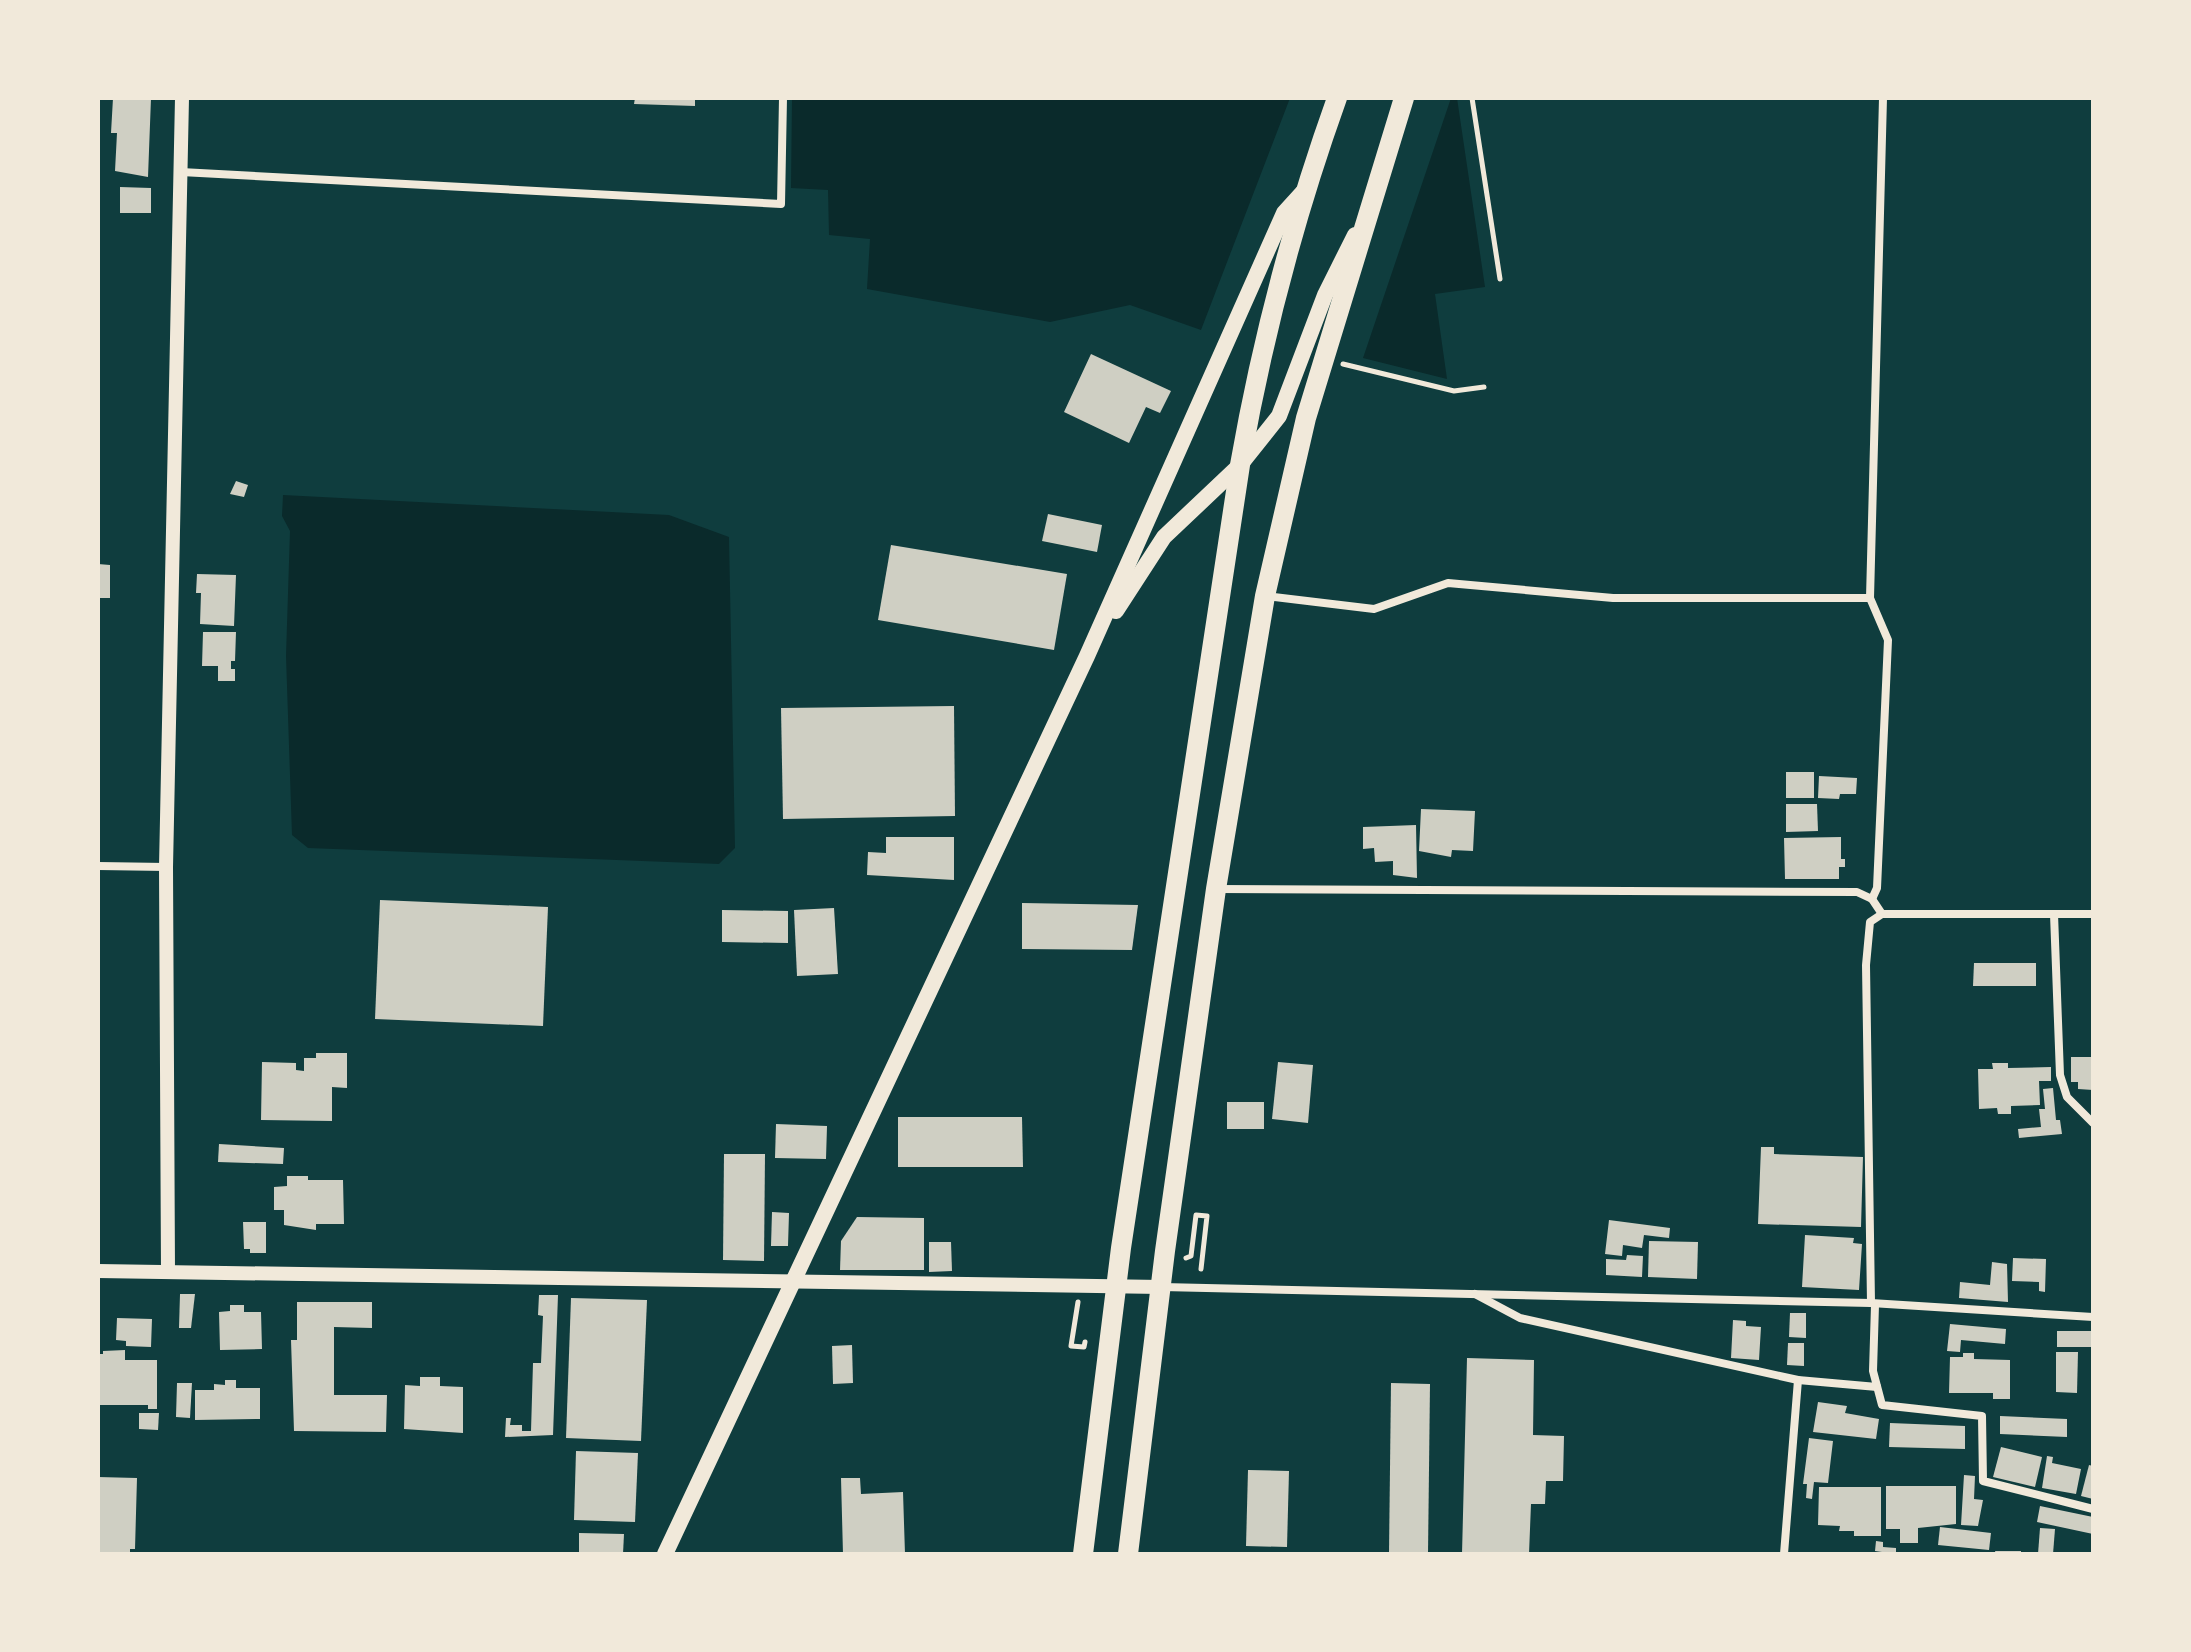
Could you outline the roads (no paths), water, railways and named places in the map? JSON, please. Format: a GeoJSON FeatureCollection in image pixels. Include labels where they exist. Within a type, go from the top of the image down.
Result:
{"type":"FeatureCollection","features":[{"type":"Feature","properties":{"kind":"highway"},"geometry":{"type":"LineString","coordinates":[[1083,1554],[1117,1285],[1240,465],[1258,365],[1304,191],[1337,98]]}},
{"type":"Feature","properties":{"kind":"highway"},"geometry":{"type":"LineString","coordinates":[[1128,1554],[1216,889],[1265,596],[1323,358],[1404,98]]}},
{"type":"Feature","properties":{"kind":"main road"},"geometry":{"type":"LineString","coordinates":[[665,1554],[1087,656],[1284,213],[1304,191]]}},
{"type":"Feature","properties":{"kind":"main road"},"geometry":{"type":"LineString","coordinates":[[1087,656],[1164,537],[1240,465],[1279,416],[1325,295],[1368,210]]}},
{"type":"Feature","properties":{"kind":"street"},"geometry":{"type":"LineString","coordinates":[[168,1270],[166,867],[182,98]]}},
{"type":"Feature","properties":{"kind":"street"},"geometry":{"type":"LineString","coordinates":[[181,172],[781,204],[783,98]]}},
{"type":"Feature","properties":{"kind":"street"},"geometry":{"type":"LineString","coordinates":[[1872,899],[1877,888],[1888,640],[1870,598],[1883,98]]}},
{"type":"Feature","properties":{"kind":"street"},"geometry":{"type":"LineString","coordinates":[[1265,596],[1374,609],[1448,583],[1613,598],[1870,598]]}},
{"type":"Feature","properties":{"kind":"street"},"geometry":{"type":"LineString","coordinates":[[98,866],[166,867]]}},
{"type":"Feature","properties":{"kind":"street"},"geometry":{"type":"LineString","coordinates":[[1216,889],[1857,892],[1872,899],[1882,914]]}},
{"type":"Feature","properties":{"kind":"street"},"geometry":{"type":"LineString","coordinates":[[2093,914],[1882,914],[1870,922],[1866,965],[1873,1371],[1882,1405],[1982,1416],[1983,1481],[2093,1509]]}},
{"type":"Feature","properties":{"kind":"street"},"geometry":{"type":"LineString","coordinates":[[2054,914],[2060,1075],[2067,1097],[2093,1123]]}},
{"type":"Feature","properties":{"kind":"street"},"geometry":{"type":"LineString","coordinates":[[98,1271],[1117,1285],[1873,1304],[2093,1317]]}},
{"type":"Feature","properties":{"kind":"street"},"geometry":{"type":"LineString","coordinates":[[1474,1294],[1520,1318],[1798,1380],[1877,1387]]}},
{"type":"Feature","properties":{"kind":"street"},"geometry":{"type":"LineString","coordinates":[[1784,1554],[1798,1380]]}},
{"type":"Feature","properties":{"kind":"water"},"geometry":{"type":"Polygon","coordinates":[[[792,98],[1290,98],[1201,330],[1130,305],[1050,322],[867,289],[870,239],[829,235],[828,190],[791,188],[792,98]]]}},
{"type":"Feature","properties":{"kind":"water"},"geometry":{"type":"Polygon","coordinates":[[[1451,98],[1457,98],[1485,287],[1435,294],[1447,379],[1363,358],[1451,98]]]}},
{"type":"Feature","properties":{"kind":"water"},"geometry":{"type":"Polygon","coordinates":[[[283,495],[669,515],[729,537],[735,848],[719,864],[308,848],[292,835],[286,656],[290,531],[282,516],[283,495]]]}}]}
